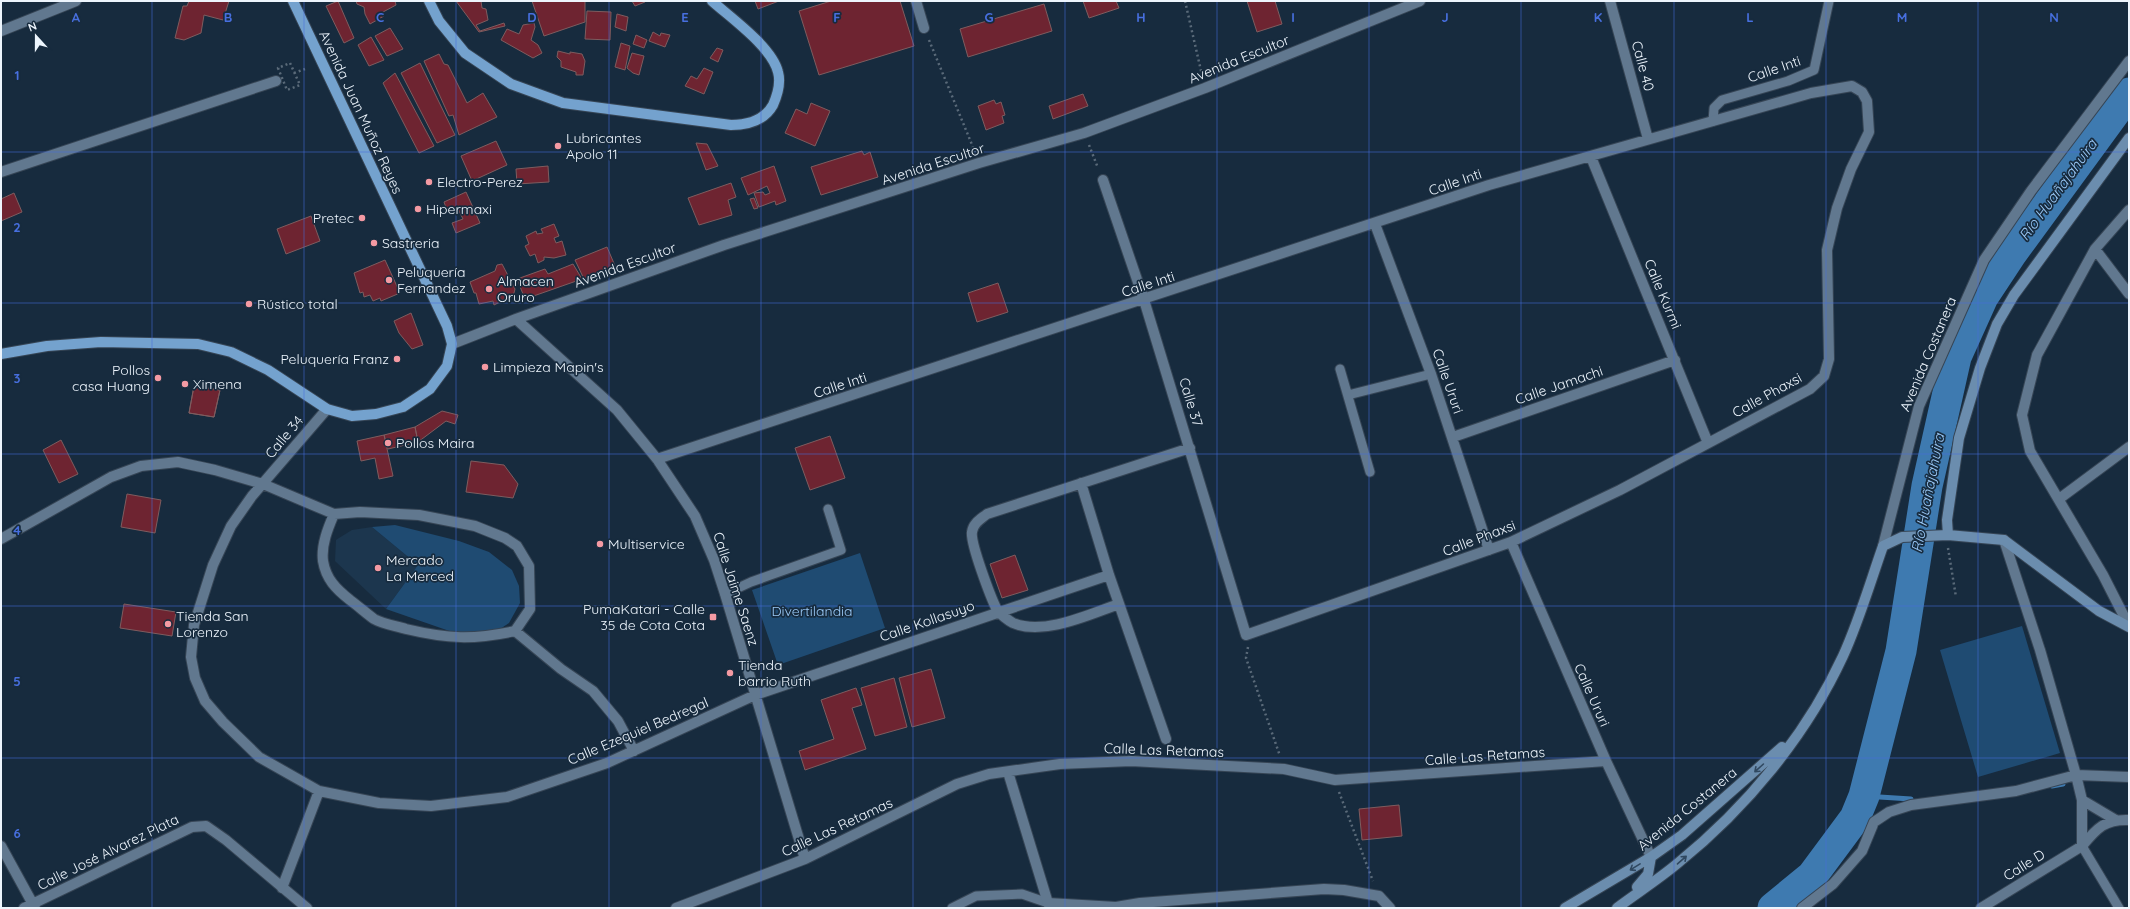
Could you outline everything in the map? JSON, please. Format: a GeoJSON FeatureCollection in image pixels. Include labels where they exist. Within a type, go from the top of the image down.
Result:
{"type":"FeatureCollection","features":[{"type":"Feature","properties":{"kind":"main road","name":"Avenida Juan Muñoz Reyes"},"geometry":{"type":"LineString","coordinates":[[293,1],[431,292],[452,344]]}},
{"type":"Feature","properties":{"kind":"main road"},"geometry":{"type":"LineString","coordinates":[[429,1],[439,21],[465,53],[511,84],[563,103],[731,125],[746,125],[760,119],[772,107],[778,91],[778,72],[769,55],[712,1]]}},
{"type":"Feature","properties":{"kind":"main road"},"geometry":{"type":"LineString","coordinates":[[1946,535],[1959,438],[1980,368],[1997,324],[2014,295],[2129,138]]}},
{"type":"Feature","properties":{"kind":"main road"},"geometry":{"type":"LineString","coordinates":[[1,354],[47,346],[101,342],[198,344],[231,352],[268,370],[327,409],[352,416],[376,414],[404,407],[430,389],[447,366],[452,344]]}},
{"type":"Feature","properties":{"kind":"main road"},"geometry":{"type":"LineString","coordinates":[[1883,546],[1902,536],[1946,535],[2004,540],[2099,611],[2129,626]]}},
{"type":"Feature","properties":{"kind":"main road","name":"Avenida Costanera"},"geometry":{"type":"LineString","coordinates":[[1616,908],[1678,864],[1720,826],[1767,775],[1798,733],[1843,657],[1863,607],[1883,546]]}},
{"type":"Feature","properties":{"kind":"main road","name":"Avenida Costanera"},"geometry":{"type":"LineString","coordinates":[[1565,908],[1651,857],[1704,816],[1798,733]]}},
{"type":"Feature","properties":{"kind":"main road"},"geometry":{"type":"LineString","coordinates":[[1616,908],[1646,878],[1651,868],[1651,857]]}},
{"type":"Feature","properties":{"kind":"street"},"geometry":{"type":"LineString","coordinates":[[1,31],[76,1]]}},
{"type":"Feature","properties":{"kind":"street"},"geometry":{"type":"LineString","coordinates":[[916,1],[924,28]]}},
{"type":"Feature","properties":{"kind":"street","name":"Avenida Escultor"},"geometry":{"type":"LineString","coordinates":[[452,344],[516,319],[724,245],[979,163],[1084,133],[1205,88],[1420,1]]}},
{"type":"Feature","properties":{"kind":"street","name":"Calle 40"},"geometry":{"type":"LineString","coordinates":[[1610,1],[1648,139]]}},
{"type":"Feature","properties":{"kind":"street","name":"Avenida Costanera"},"geometry":{"type":"LineString","coordinates":[[1883,546],[1919,406],[1984,260],[2031,191],[2129,62]]}},
{"type":"Feature","properties":{"kind":"street"},"geometry":{"type":"LineString","coordinates":[[1,172],[276,81]]}},
{"type":"Feature","properties":{"kind":"street","name":"Calle Phaxsi"},"geometry":{"type":"LineString","coordinates":[[1246,635],[1511,542],[1620,490],[1810,389],[1824,376],[1829,359],[1827,250],[1837,208],[1851,169],[1869,132],[1867,101],[1862,92],[1852,86],[1811,93],[1648,139]]}},
{"type":"Feature","properties":{"kind":"street","name":"Calle Inti"},"geometry":{"type":"LineString","coordinates":[[657,459],[1375,224],[1489,185],[1591,157],[1648,139]]}},
{"type":"Feature","properties":{"kind":"street","name":"Calle Kurmi"},"geometry":{"type":"LineString","coordinates":[[1591,157],[1708,443]]}},
{"type":"Feature","properties":{"kind":"street","name":"Calle 37"},"geometry":{"type":"LineString","coordinates":[[1102,180],[1144,300],[1246,635]]}},
{"type":"Feature","properties":{"kind":"street"},"geometry":{"type":"LineString","coordinates":[[2129,210],[2095,249],[2037,355],[2022,415],[2030,451],[2103,575],[2129,626]]}},
{"type":"Feature","properties":{"kind":"street","name":"Calle Ururi"},"geometry":{"type":"LineString","coordinates":[[1375,224],[1432,374],[1489,550]]}},
{"type":"Feature","properties":{"kind":"street"},"geometry":{"type":"LineString","coordinates":[[2095,249],[2129,294]]}},
{"type":"Feature","properties":{"kind":"street","name":"Calle Jaime Saenz"},"geometry":{"type":"LineString","coordinates":[[516,319],[617,410],[657,459],[695,516],[714,560],[806,859]]}},
{"type":"Feature","properties":{"kind":"street","name":"Calle Jamachi"},"geometry":{"type":"LineString","coordinates":[[1453,437],[1675,360]]}},
{"type":"Feature","properties":{"kind":"street","name":"Calle 34"},"geometry":{"type":"LineString","coordinates":[[263,484],[327,409]]}},
{"type":"Feature","properties":{"kind":"street"},"geometry":{"type":"LineString","coordinates":[[2059,499],[2129,447]]}},
{"type":"Feature","properties":{"kind":"street"},"geometry":{"type":"LineString","coordinates":[[1119,604],[1066,622],[1036,628],[1013,623],[998,612],[976,554],[971,533],[975,524],[987,514],[1190,448]]}},
{"type":"Feature","properties":{"kind":"street"},"geometry":{"type":"LineString","coordinates":[[1,539],[111,477],[141,466],[178,462],[215,470],[263,484],[334,514],[360,512],[419,515],[475,526],[505,538],[517,546],[529,566],[530,609],[515,631],[486,637],[455,638],[427,634],[375,619],[338,590],[330,582],[326,573],[323,560],[323,547],[334,514]]}},
{"type":"Feature","properties":{"kind":"street"},"geometry":{"type":"LineString","coordinates":[[1081,483],[1109,575],[1166,739]]}},
{"type":"Feature","properties":{"kind":"street","name":"Calle Ezequiel Bedregal"},"geometry":{"type":"LineString","coordinates":[[263,484],[231,526],[213,565],[194,625],[191,657],[195,678],[205,701],[223,722],[259,757],[319,791],[379,803],[431,806],[507,797],[607,764],[755,695]]}},
{"type":"Feature","properties":{"kind":"street"},"geometry":{"type":"LineString","coordinates":[[2004,540],[2040,650],[2076,775],[2082,800],[2082,846]]}},
{"type":"Feature","properties":{"kind":"street","name":"Calle Ururi"},"geometry":{"type":"LineString","coordinates":[[1511,542],[1606,761],[1651,857]]}},
{"type":"Feature","properties":{"kind":"street","name":"Calle Kollasuyo"},"geometry":{"type":"LineString","coordinates":[[755,695],[1109,575]]}},
{"type":"Feature","properties":{"kind":"street"},"geometry":{"type":"LineString","coordinates":[[515,631],[561,668],[593,690],[618,720],[634,751]]}},
{"type":"Feature","properties":{"kind":"street","name":"Calle Las Retamas"},"geometry":{"type":"LineString","coordinates":[[676,908],[806,859],[958,784],[989,774],[1060,764],[1131,761],[1284,769],[1335,780],[1606,761]]}},
{"type":"Feature","properties":{"kind":"street"},"geometry":{"type":"LineString","coordinates":[[1008,772],[1048,903],[1116,907],[1140,903],[1324,889],[1344,890],[1379,896],[1390,908]]}},
{"type":"Feature","properties":{"kind":"street"},"geometry":{"type":"LineString","coordinates":[[1802,908],[1833,884],[1862,851],[1874,822],[1889,812],[1911,805],[2016,790],[2076,775],[2129,777]]}},
{"type":"Feature","properties":{"kind":"street"},"geometry":{"type":"LineString","coordinates":[[307,908],[282,888],[319,791]]}},
{"type":"Feature","properties":{"kind":"street"},"geometry":{"type":"LineString","coordinates":[[2082,800],[2114,819],[2129,820]]}},
{"type":"Feature","properties":{"kind":"street","name":"Calle D"},"geometry":{"type":"LineString","coordinates":[[1982,908],[2082,846],[2094,832],[2114,819]]}},
{"type":"Feature","properties":{"kind":"street","name":"Calle José Alvarez Plata"},"geometry":{"type":"LineString","coordinates":[[31,907],[192,827],[206,826],[226,840],[282,888]]}},
{"type":"Feature","properties":{"kind":"street"},"geometry":{"type":"LineString","coordinates":[[1,846],[31,907]]}},
{"type":"Feature","properties":{"kind":"street"},"geometry":{"type":"LineString","coordinates":[[1230,908],[1232,897]]}},
{"type":"Feature","properties":{"kind":"lane","name":"Calle Inti"},"geometry":{"type":"LineString","coordinates":[[1713,121],[1714,108],[1722,100],[1788,82],[1814,70],[1829,1]]}},
{"type":"Feature","properties":{"kind":"lane"},"geometry":{"type":"LineString","coordinates":[[1340,369],[1370,472]]}},
{"type":"Feature","properties":{"kind":"lane"},"geometry":{"type":"LineString","coordinates":[[1348,395],[1432,374]]}},
{"type":"Feature","properties":{"kind":"lane"},"geometry":{"type":"LineString","coordinates":[[725,594],[750,582],[841,550],[828,509]]}},
{"type":"Feature","properties":{"kind":"lane"},"geometry":{"type":"LineString","coordinates":[[2082,846],[2119,908]]}},
{"type":"Feature","properties":{"kind":"lane"},"geometry":{"type":"LineString","coordinates":[[952,908],[976,896],[1022,894],[1048,903]]}},
{"type":"Feature","properties":{"kind":"path"},"geometry":{"type":"LineString","coordinates":[[1185,1],[1205,88]]}},
{"type":"Feature","properties":{"kind":"path"},"geometry":{"type":"LineString","coordinates":[[924,28],[979,163]]}},
{"type":"Feature","properties":{"kind":"path"},"geometry":{"type":"LineString","coordinates":[[290,65],[297,79]]}},
{"type":"Feature","properties":{"kind":"path"},"geometry":{"type":"LineString","coordinates":[[294,73],[304,69]]}},
{"type":"Feature","properties":{"kind":"path"},"geometry":{"type":"LineString","coordinates":[[1084,133],[1102,180]]}},
{"type":"Feature","properties":{"kind":"path"},"geometry":{"type":"LineString","coordinates":[[1946,535],[1948,556],[1956,597]]}},
{"type":"Feature","properties":{"kind":"path"},"geometry":{"type":"LineString","coordinates":[[1246,635],[1248,644],[1246,658],[1284,769]]}},
{"type":"Feature","properties":{"kind":"path"},"geometry":{"type":"LineString","coordinates":[[1335,780],[1379,896]]}},
{"type":"Feature","properties":{"kind":"shaded area","name":"Mercado La Merced"},"geometry":{"type":"Polygon","coordinates":[[[372,527],[418,565],[386,609],[335,561],[336,540],[352,530],[372,527]]]}},
{"type":"Feature","properties":{"kind":"green space"},"geometry":{"type":"Polygon","coordinates":[[[395,525],[459,541],[489,552],[512,570],[519,586],[520,603],[509,623],[494,633],[458,634],[386,609],[418,565],[372,527],[395,525]]]}},
{"type":"Feature","properties":{"kind":"green space","name":"Divertilandia"},"geometry":{"type":"Polygon","coordinates":[[[860,553],[885,628],[778,665],[752,590],[860,553]]]}},
{"type":"Feature","properties":{"kind":"green space"},"geometry":{"type":"Polygon","coordinates":[[[2022,626],[2060,753],[1978,777],[1940,650],[2022,626]]]}},
{"type":"Feature","properties":{"kind":"building"},"geometry":{"type":"Polygon","coordinates":[[[189,1],[229,1],[223,20],[204,15],[201,33],[184,40],[175,38],[183,6],[187,6],[189,1]]]}},
{"type":"Feature","properties":{"kind":"building"},"geometry":{"type":"Polygon","coordinates":[[[338,1],[354,38],[344,43],[326,6],[338,1]]]}},
{"type":"Feature","properties":{"kind":"building"},"geometry":{"type":"Polygon","coordinates":[[[356,1],[395,1],[396,5],[383,12],[384,16],[370,24],[365,14],[364,7],[357,4],[356,1]]]}},
{"type":"Feature","properties":{"kind":"building"},"geometry":{"type":"Polygon","coordinates":[[[456,1],[481,1],[482,8],[486,9],[488,20],[476,25],[480,31],[504,23],[505,26],[479,32],[456,1]]]}},
{"type":"Feature","properties":{"kind":"building"},"geometry":{"type":"Polygon","coordinates":[[[532,1],[585,1],[585,22],[544,36],[532,1]]]}},
{"type":"Feature","properties":{"kind":"building"},"geometry":{"type":"Polygon","coordinates":[[[632,1],[645,1],[645,2],[635,6],[632,1]]]}},
{"type":"Feature","properties":{"kind":"building"},"geometry":{"type":"Polygon","coordinates":[[[755,1],[779,1],[758,9],[755,1]]]}},
{"type":"Feature","properties":{"kind":"building"},"geometry":{"type":"Polygon","coordinates":[[[831,1],[900,1],[914,46],[819,75],[799,11],[831,1]]]}},
{"type":"Feature","properties":{"kind":"building"},"geometry":{"type":"Polygon","coordinates":[[[1083,1],[1116,1],[1119,8],[1089,18],[1083,1]]]}},
{"type":"Feature","properties":{"kind":"building"},"geometry":{"type":"Polygon","coordinates":[[[1247,1],[1275,1],[1282,24],[1257,32],[1247,1]]]}},
{"type":"Feature","properties":{"kind":"building"},"geometry":{"type":"Polygon","coordinates":[[[1044,4],[1052,31],[968,57],[960,29],[1044,4]]]}},
{"type":"Feature","properties":{"kind":"building"},"geometry":{"type":"Polygon","coordinates":[[[587,11],[611,12],[610,40],[585,39],[587,11]]]}},
{"type":"Feature","properties":{"kind":"building"},"geometry":{"type":"Polygon","coordinates":[[[617,14],[628,17],[626,31],[615,27],[617,14]]]}},
{"type":"Feature","properties":{"kind":"building"},"geometry":{"type":"Polygon","coordinates":[[[534,23],[535,27],[531,40],[538,45],[542,53],[533,58],[501,40],[507,29],[519,34],[523,25],[534,23]]]}},
{"type":"Feature","properties":{"kind":"building"},"geometry":{"type":"Polygon","coordinates":[[[390,28],[403,49],[387,56],[375,36],[390,28]]]}},
{"type":"Feature","properties":{"kind":"building"},"geometry":{"type":"Polygon","coordinates":[[[653,32],[660,36],[661,33],[670,35],[665,47],[649,41],[653,32]]]}},
{"type":"Feature","properties":{"kind":"building"},"geometry":{"type":"Polygon","coordinates":[[[636,35],[647,40],[644,48],[633,44],[636,35]]]}},
{"type":"Feature","properties":{"kind":"building"},"geometry":{"type":"Polygon","coordinates":[[[371,37],[384,60],[369,66],[358,45],[371,37]]]}},
{"type":"Feature","properties":{"kind":"building"},"geometry":{"type":"Polygon","coordinates":[[[621,43],[630,46],[625,70],[615,67],[621,43]]]}},
{"type":"Feature","properties":{"kind":"building"},"geometry":{"type":"Polygon","coordinates":[[[717,48],[723,50],[718,62],[710,58],[717,48]]]}},
{"type":"Feature","properties":{"kind":"building"},"geometry":{"type":"Polygon","coordinates":[[[558,51],[570,54],[570,52],[582,54],[585,61],[583,75],[576,75],[576,72],[561,67],[561,61],[557,57],[558,51]]]}},
{"type":"Feature","properties":{"kind":"building"},"geometry":{"type":"Polygon","coordinates":[[[632,53],[644,56],[639,75],[633,73],[627,68],[632,53]]]}},
{"type":"Feature","properties":{"kind":"building"},"geometry":{"type":"Polygon","coordinates":[[[439,54],[444,64],[448,65],[467,103],[483,93],[497,117],[459,135],[453,115],[449,116],[424,61],[439,54]]]}},
{"type":"Feature","properties":{"kind":"building"},"geometry":{"type":"Polygon","coordinates":[[[420,63],[455,135],[437,143],[401,73],[420,63]]]}},
{"type":"Feature","properties":{"kind":"building"},"geometry":{"type":"Polygon","coordinates":[[[704,68],[713,72],[704,94],[685,86],[691,76],[697,79],[704,68]]]}},
{"type":"Feature","properties":{"kind":"building"},"geometry":{"type":"Polygon","coordinates":[[[395,73],[434,146],[419,153],[383,83],[395,73]]]}},
{"type":"Feature","properties":{"kind":"building"},"geometry":{"type":"Polygon","coordinates":[[[1083,94],[1088,106],[1053,119],[1049,106],[1083,94]]]}},
{"type":"Feature","properties":{"kind":"building"},"geometry":{"type":"Polygon","coordinates":[[[994,100],[996,104],[1001,102],[1005,115],[1002,116],[1004,123],[986,130],[978,106],[994,100]]]}},
{"type":"Feature","properties":{"kind":"building"},"geometry":{"type":"Polygon","coordinates":[[[811,103],[830,111],[815,146],[785,133],[796,109],[807,114],[811,103]]]}},
{"type":"Feature","properties":{"kind":"building"},"geometry":{"type":"Polygon","coordinates":[[[496,141],[507,165],[472,181],[461,156],[496,141]]]}},
{"type":"Feature","properties":{"kind":"building"},"geometry":{"type":"Polygon","coordinates":[[[696,143],[707,144],[718,166],[706,170],[696,143]]]}},
{"type":"Feature","properties":{"kind":"building"},"geometry":{"type":"Polygon","coordinates":[[[862,151],[864,155],[870,152],[878,177],[821,195],[811,167],[862,151]]]}},
{"type":"Feature","properties":{"kind":"building"},"geometry":{"type":"Polygon","coordinates":[[[548,166],[549,182],[517,184],[516,169],[548,166]]]}},
{"type":"Feature","properties":{"kind":"building"},"geometry":{"type":"Polygon","coordinates":[[[774,166],[786,201],[776,205],[775,201],[759,207],[754,193],[763,192],[765,195],[770,193],[767,186],[748,195],[741,178],[774,166]]]}},
{"type":"Feature","properties":{"kind":"building"},"geometry":{"type":"Polygon","coordinates":[[[731,183],[736,197],[728,200],[732,215],[699,225],[688,198],[731,183]]]}},
{"type":"Feature","properties":{"kind":"building"},"geometry":{"type":"Polygon","coordinates":[[[466,192],[480,223],[456,233],[452,223],[463,219],[458,209],[448,213],[444,202],[466,192]]]}},
{"type":"Feature","properties":{"kind":"building"},"geometry":{"type":"Polygon","coordinates":[[[14,193],[22,212],[1,221],[1,199],[14,193]]]}},
{"type":"Feature","properties":{"kind":"building"},"geometry":{"type":"Polygon","coordinates":[[[754,198],[758,208],[754,209],[750,199],[754,198]]]}},
{"type":"Feature","properties":{"kind":"building"},"geometry":{"type":"Polygon","coordinates":[[[311,216],[320,241],[286,254],[277,229],[311,216]]]}},
{"type":"Feature","properties":{"kind":"building"},"geometry":{"type":"Polygon","coordinates":[[[554,224],[559,236],[554,238],[556,243],[562,241],[566,255],[554,258],[544,257],[544,260],[538,263],[535,254],[530,256],[525,246],[529,244],[526,236],[536,231],[537,234],[543,233],[541,229],[554,224]]]}},
{"type":"Feature","properties":{"kind":"building"},"geometry":{"type":"Polygon","coordinates":[[[607,247],[616,268],[584,279],[575,260],[607,247]]]}},
{"type":"Feature","properties":{"kind":"building"},"geometry":{"type":"Polygon","coordinates":[[[385,260],[400,293],[381,301],[380,298],[373,301],[370,295],[364,297],[363,292],[360,293],[354,273],[385,260]]]}},
{"type":"Feature","properties":{"kind":"building"},"geometry":{"type":"Polygon","coordinates":[[[502,264],[515,289],[513,297],[502,300],[494,305],[493,301],[479,304],[476,293],[474,293],[470,282],[495,271],[497,265],[502,264]]]}},
{"type":"Feature","properties":{"kind":"building"},"geometry":{"type":"Polygon","coordinates":[[[573,264],[582,279],[525,299],[517,279],[545,269],[548,274],[573,264]]]}},
{"type":"Feature","properties":{"kind":"building"},"geometry":{"type":"Polygon","coordinates":[[[998,283],[1008,312],[977,322],[968,293],[998,283]]]}},
{"type":"Feature","properties":{"kind":"building"},"geometry":{"type":"Polygon","coordinates":[[[411,313],[423,345],[412,349],[399,333],[394,321],[411,313]]]}},
{"type":"Feature","properties":{"kind":"building"},"geometry":{"type":"Polygon","coordinates":[[[194,386],[220,390],[214,417],[189,413],[194,386]]]}},
{"type":"Feature","properties":{"kind":"building"},"geometry":{"type":"Polygon","coordinates":[[[194,386],[220,390],[214,417],[189,413],[194,386]]]}},
{"type":"Feature","properties":{"kind":"building"},"geometry":{"type":"Polygon","coordinates":[[[442,411],[458,415],[455,424],[446,421],[418,442],[415,427],[442,411]]]}},
{"type":"Feature","properties":{"kind":"building"},"geometry":{"type":"Polygon","coordinates":[[[415,427],[418,442],[388,449],[384,435],[415,427]]]}},
{"type":"Feature","properties":{"kind":"building"},"geometry":{"type":"Polygon","coordinates":[[[384,435],[393,476],[379,479],[375,458],[361,461],[357,441],[384,435]]]}},
{"type":"Feature","properties":{"kind":"building"},"geometry":{"type":"Polygon","coordinates":[[[830,436],[845,478],[810,490],[795,448],[830,436]]]}},
{"type":"Feature","properties":{"kind":"building"},"geometry":{"type":"Polygon","coordinates":[[[61,440],[78,474],[59,483],[43,450],[61,440]]]}},
{"type":"Feature","properties":{"kind":"building"},"geometry":{"type":"Polygon","coordinates":[[[471,461],[504,465],[518,484],[513,498],[466,492],[471,461]]]}},
{"type":"Feature","properties":{"kind":"building"},"geometry":{"type":"Polygon","coordinates":[[[127,494],[161,500],[155,533],[121,527],[127,494]]]}},
{"type":"Feature","properties":{"kind":"building"},"geometry":{"type":"Polygon","coordinates":[[[1015,555],[1028,590],[1002,598],[990,564],[1015,555]]]}},
{"type":"Feature","properties":{"kind":"building"},"geometry":{"type":"Polygon","coordinates":[[[124,604],[176,612],[172,636],[120,628],[124,604]]]}},
{"type":"Feature","properties":{"kind":"building"},"geometry":{"type":"Polygon","coordinates":[[[931,669],[945,718],[912,727],[899,678],[931,669]]]}},
{"type":"Feature","properties":{"kind":"building"},"geometry":{"type":"Polygon","coordinates":[[[894,678],[907,727],[875,736],[861,688],[894,678]]]}},
{"type":"Feature","properties":{"kind":"building"},"geometry":{"type":"Polygon","coordinates":[[[856,688],[862,705],[852,708],[866,749],[805,770],[799,751],[834,739],[821,700],[856,688]]]}},
{"type":"Feature","properties":{"kind":"building"},"geometry":{"type":"Polygon","coordinates":[[[1399,805],[1402,836],[1362,840],[1359,809],[1399,805]]]}},
{"type":"Feature","properties":{"kind":"waterway","name":"Río Huañajahuira"},"geometry":{"type":"LineString","coordinates":[[1773,908],[1812,876],[1855,818],[1864,796],[1901,651],[1927,486],[1956,357],[1983,297],[2012,253],[2129,93]]}},
{"type":"Feature","properties":{"kind":"waterway"},"geometry":{"type":"LineString","coordinates":[[2052,786],[2063,784]]}},
{"type":"Feature","properties":{"kind":"waterway"},"geometry":{"type":"LineString","coordinates":[[1864,796],[1911,799]]}},
{"type":"Feature","properties":{"kind":"place","name":"Lubricantes Apolo 11"},"geometry":{"type":"Point","coordinates":[558,146]}},
{"type":"Feature","properties":{"kind":"place","name":"Electro-Perez"},"geometry":{"type":"Point","coordinates":[429,182]}},
{"type":"Feature","properties":{"kind":"place","name":"Hipermaxi"},"geometry":{"type":"Point","coordinates":[418,209]}},
{"type":"Feature","properties":{"kind":"place","name":"Pretec"},"geometry":{"type":"Point","coordinates":[362,218]}},
{"type":"Feature","properties":{"kind":"place","name":"Sastreria"},"geometry":{"type":"Point","coordinates":[374,243]}},
{"type":"Feature","properties":{"kind":"place","name":"Peluquería Fernandez"},"geometry":{"type":"Point","coordinates":[389,280]}},
{"type":"Feature","properties":{"kind":"place","name":"Almacen Oruro"},"geometry":{"type":"Point","coordinates":[489,289]}},
{"type":"Feature","properties":{"kind":"place","name":"Rústico total"},"geometry":{"type":"Point","coordinates":[249,304]}},
{"type":"Feature","properties":{"kind":"place","name":"Peluquería Franz"},"geometry":{"type":"Point","coordinates":[397,359]}},
{"type":"Feature","properties":{"kind":"place","name":"Limpieza Mapin's"},"geometry":{"type":"Point","coordinates":[485,367]}},
{"type":"Feature","properties":{"kind":"place","name":"Pollos casa Huang"},"geometry":{"type":"Point","coordinates":[158,378]}},
{"type":"Feature","properties":{"kind":"place","name":"Ximena"},"geometry":{"type":"Point","coordinates":[185,384]}},
{"type":"Feature","properties":{"kind":"place","name":"Pollos Maira"},"geometry":{"type":"Point","coordinates":[388,443]}},
{"type":"Feature","properties":{"kind":"place","name":"Multiservice"},"geometry":{"type":"Point","coordinates":[600,544]}},
{"type":"Feature","properties":{"kind":"place","name":"Mercado La Merced"},"geometry":{"type":"Point","coordinates":[378,568]}},
{"type":"Feature","properties":{"kind":"place","name":"PumaKatari - Calle 35 de Cota Cota"},"geometry":{"type":"Point","coordinates":[713,617]}},
{"type":"Feature","properties":{"kind":"place","name":"Tienda San Lorenzo"},"geometry":{"type":"Point","coordinates":[168,624]}},
{"type":"Feature","properties":{"kind":"place","name":"Tienda barrio Ruth"},"geometry":{"type":"Point","coordinates":[730,673]}}]}
